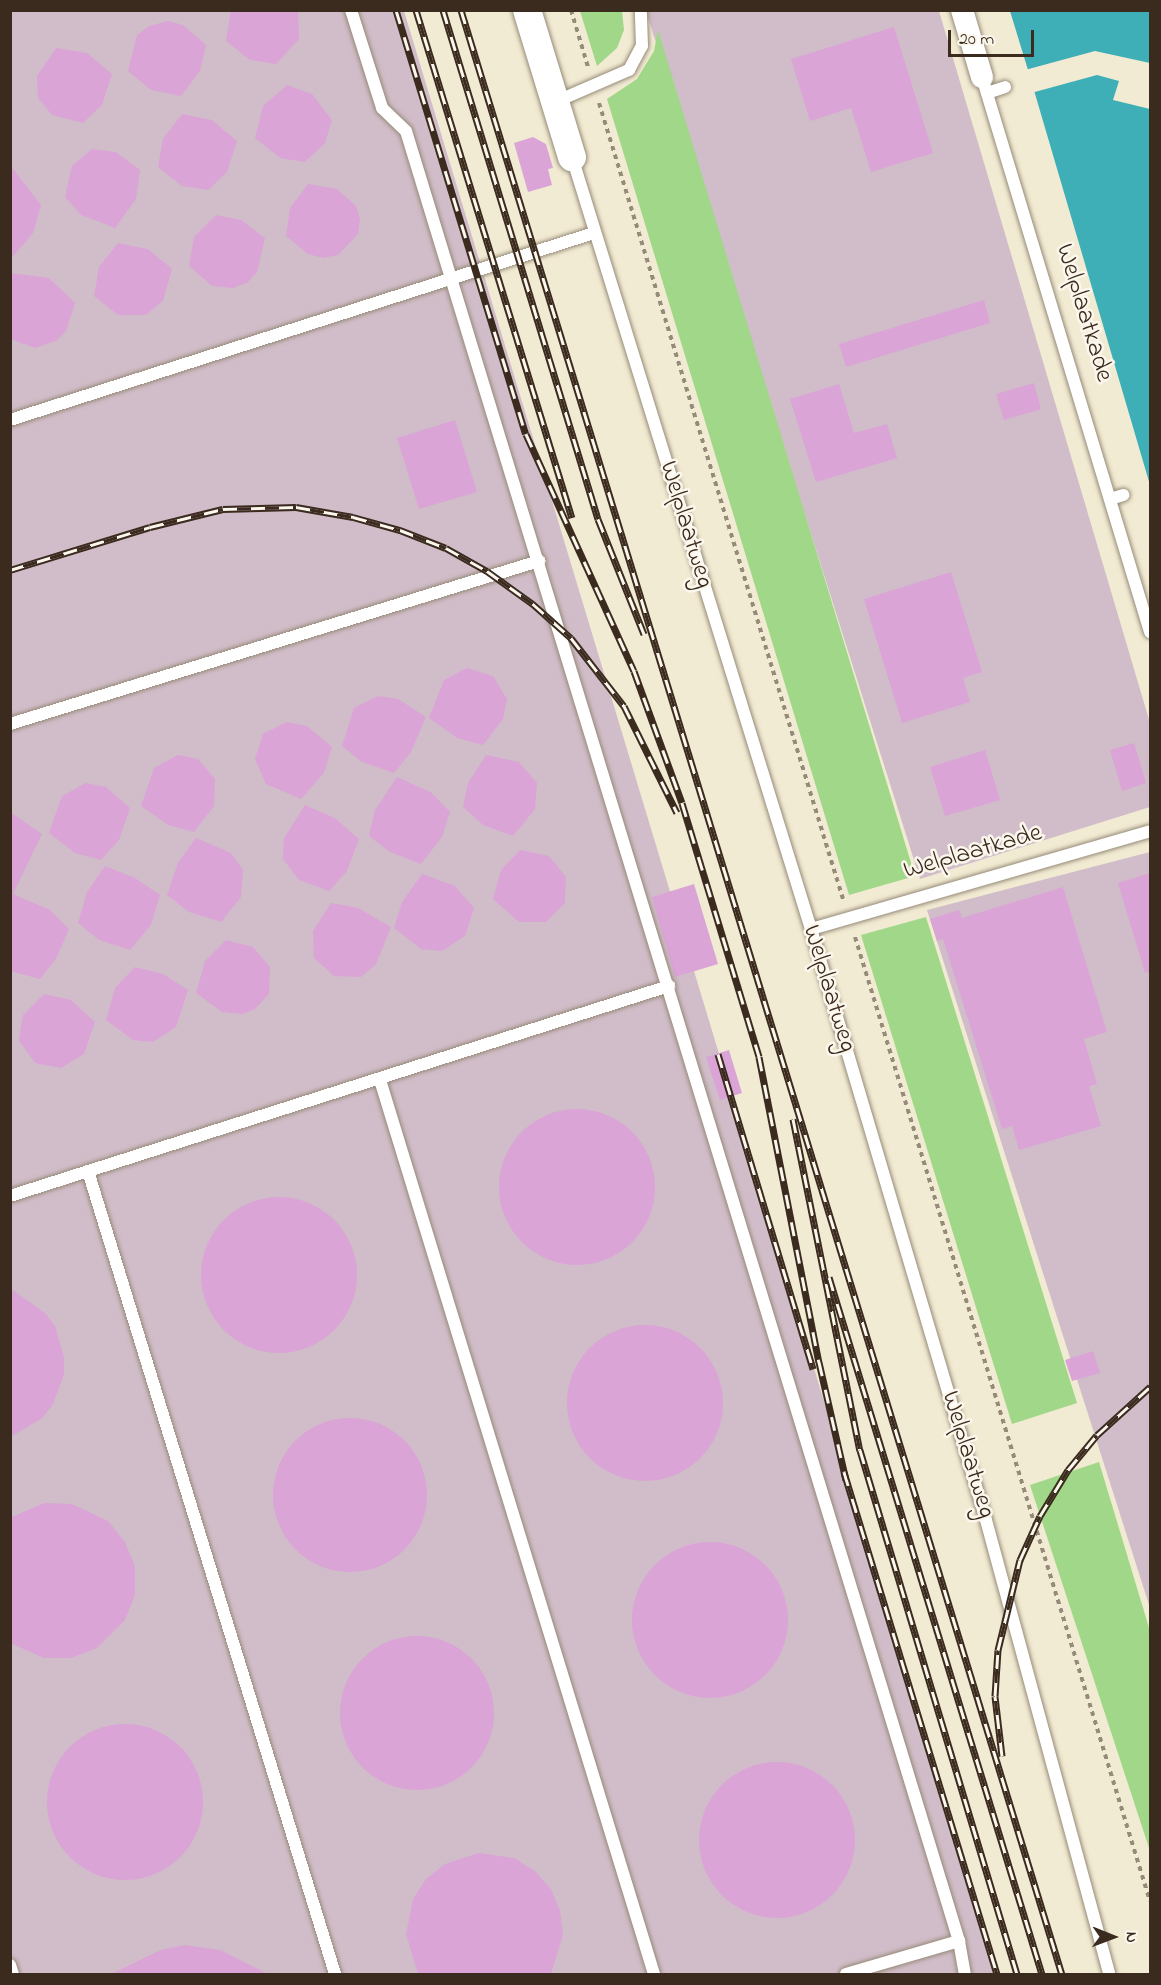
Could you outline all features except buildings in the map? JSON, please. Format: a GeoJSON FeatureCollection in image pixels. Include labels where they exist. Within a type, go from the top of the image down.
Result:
{"type":"FeatureCollection","features":[{"type":"Feature","properties":{"kind":"street","name":"Welplaatweg"},"geometry":{"type":"LineString","coordinates":[[527,10],[572,157]]}},
{"type":"Feature","properties":{"kind":"street","name":"Welplaatkade"},"geometry":{"type":"LineString","coordinates":[[962,10],[985,85]]}},
{"type":"Feature","properties":{"kind":"lane"},"geometry":{"type":"LineString","coordinates":[[351,10],[382,108],[406,131],[449,281],[539,561],[959,1941],[965,1974]]}},
{"type":"Feature","properties":{"kind":"lane"},"geometry":{"type":"LineString","coordinates":[[555,102],[629,70],[642,46],[641,10]]}},
{"type":"Feature","properties":{"kind":"lane"},"geometry":{"type":"LineString","coordinates":[[985,85],[1005,87]]}},
{"type":"Feature","properties":{"kind":"lane","name":"Welplaatkade"},"geometry":{"type":"LineString","coordinates":[[985,85],[1150,632]]}},
{"type":"Feature","properties":{"kind":"lane","name":"Welplaatweg"},"geometry":{"type":"LineString","coordinates":[[572,157],[811,929],[1020,1635],[1109,1974]]}},
{"type":"Feature","properties":{"kind":"lane"},"geometry":{"type":"LineString","coordinates":[[10,420],[594,233]]}},
{"type":"Feature","properties":{"kind":"lane"},"geometry":{"type":"LineString","coordinates":[[1110,499],[1123,495]]}},
{"type":"Feature","properties":{"kind":"lane"},"geometry":{"type":"LineString","coordinates":[[10,724],[539,561]]}},
{"type":"Feature","properties":{"kind":"lane","name":"Welplaatkade"},"geometry":{"type":"LineString","coordinates":[[811,929],[1150,831]]}},
{"type":"Feature","properties":{"kind":"lane"},"geometry":{"type":"LineString","coordinates":[[10,1196],[380,1080],[669,986]]}},
{"type":"Feature","properties":{"kind":"lane"},"geometry":{"type":"LineString","coordinates":[[380,1080],[654,1974]]}},
{"type":"Feature","properties":{"kind":"lane"},"geometry":{"type":"LineString","coordinates":[[88,1171],[335,1974]]}},
{"type":"Feature","properties":{"kind":"lane"},"geometry":{"type":"LineString","coordinates":[[846,1974],[959,1941]]}},
{"type":"Feature","properties":{"kind":"lane"},"geometry":{"type":"LineString","coordinates":[[10,1965],[14,1974]]}},
{"type":"Feature","properties":{"kind":"path"},"geometry":{"type":"LineString","coordinates":[[615,156],[1150,1900]]}},
{"type":"Feature","properties":{"kind":"shaded area"},"geometry":{"type":"Polygon","coordinates":[[[11,11],[404,11],[997,1974],[11,1974],[11,11]]]}},
{"type":"Feature","properties":{"kind":"shaded area"},"geometry":{"type":"Polygon","coordinates":[[[646,11],[939,11],[1150,723],[1150,807],[920,879],[646,11]]]}},
{"type":"Feature","properties":{"kind":"shaded area"},"geometry":{"type":"Polygon","coordinates":[[[1150,852],[1150,1608],[927,910],[1150,852]]]}},
{"type":"Feature","properties":{"kind":"green space"},"geometry":{"type":"Polygon","coordinates":[[[580,11],[622,11],[624,30],[617,48],[597,66],[580,11]]]}},
{"type":"Feature","properties":{"kind":"green space"},"geometry":{"type":"Polygon","coordinates":[[[658,30],[915,876],[849,895],[607,99],[637,79],[654,51],[658,30]]]}},
{"type":"Feature","properties":{"kind":"green space"},"geometry":{"type":"Polygon","coordinates":[[[926,917],[1077,1403],[1012,1424],[861,935],[926,917]]]}},
{"type":"Feature","properties":{"kind":"green space"},"geometry":{"type":"Polygon","coordinates":[[[1099,1462],[1150,1631],[1150,1851],[1030,1485],[1099,1462]]]}},
{"type":"Feature","properties":{"kind":"water"},"geometry":{"type":"Polygon","coordinates":[[[1010,11],[1150,11],[1150,485],[1028,70],[1010,11]]]}},
{"type":"Feature","properties":{"kind":"pier"},"geometry":{"type":"Polygon","coordinates":[[[1095,51],[1150,63],[1150,109],[1113,100],[1119,81],[1097,75],[1031,93],[1025,70],[1095,51]]]}},
{"type":"Feature","properties":{"kind":"railway"},"geometry":{"type":"LineString","coordinates":[[396,10],[526,434],[634,671],[682,803],[759,1057],[819,1362],[846,1480]]}},
{"type":"Feature","properties":{"kind":"railway"},"geometry":{"type":"LineString","coordinates":[[416,10],[572,518]]}},
{"type":"Feature","properties":{"kind":"railway"},"geometry":{"type":"LineString","coordinates":[[443,10],[598,519],[644,634]]}},
{"type":"Feature","properties":{"kind":"railway"},"geometry":{"type":"LineString","coordinates":[[461,10],[1062,1974]]}},
{"type":"Feature","properties":{"kind":"railway"},"geometry":{"type":"LineString","coordinates":[[10,570],[150,527],[223,509],[296,507],[353,517],[400,530],[446,548],[487,571],[533,604],[571,638],[624,706],[677,813]]}},
{"type":"Feature","properties":{"kind":"railway"},"geometry":{"type":"LineString","coordinates":[[718,1054],[813,1369]]}},
{"type":"Feature","properties":{"kind":"railway"},"geometry":{"type":"LineString","coordinates":[[793,1119],[860,1450],[1017,1974]]}},
{"type":"Feature","properties":{"kind":"railway"},"geometry":{"type":"LineString","coordinates":[[829,1277],[1042,1974]]}},
{"type":"Feature","properties":{"kind":"railway"},"geometry":{"type":"LineString","coordinates":[[1002,1756],[995,1696],[998,1650],[1020,1560],[1040,1516],[1068,1470],[1097,1435],[1150,1387]]}},
{"type":"Feature","properties":{"kind":"railway"},"geometry":{"type":"LineString","coordinates":[[844,1472],[997,1974]]}}]}
